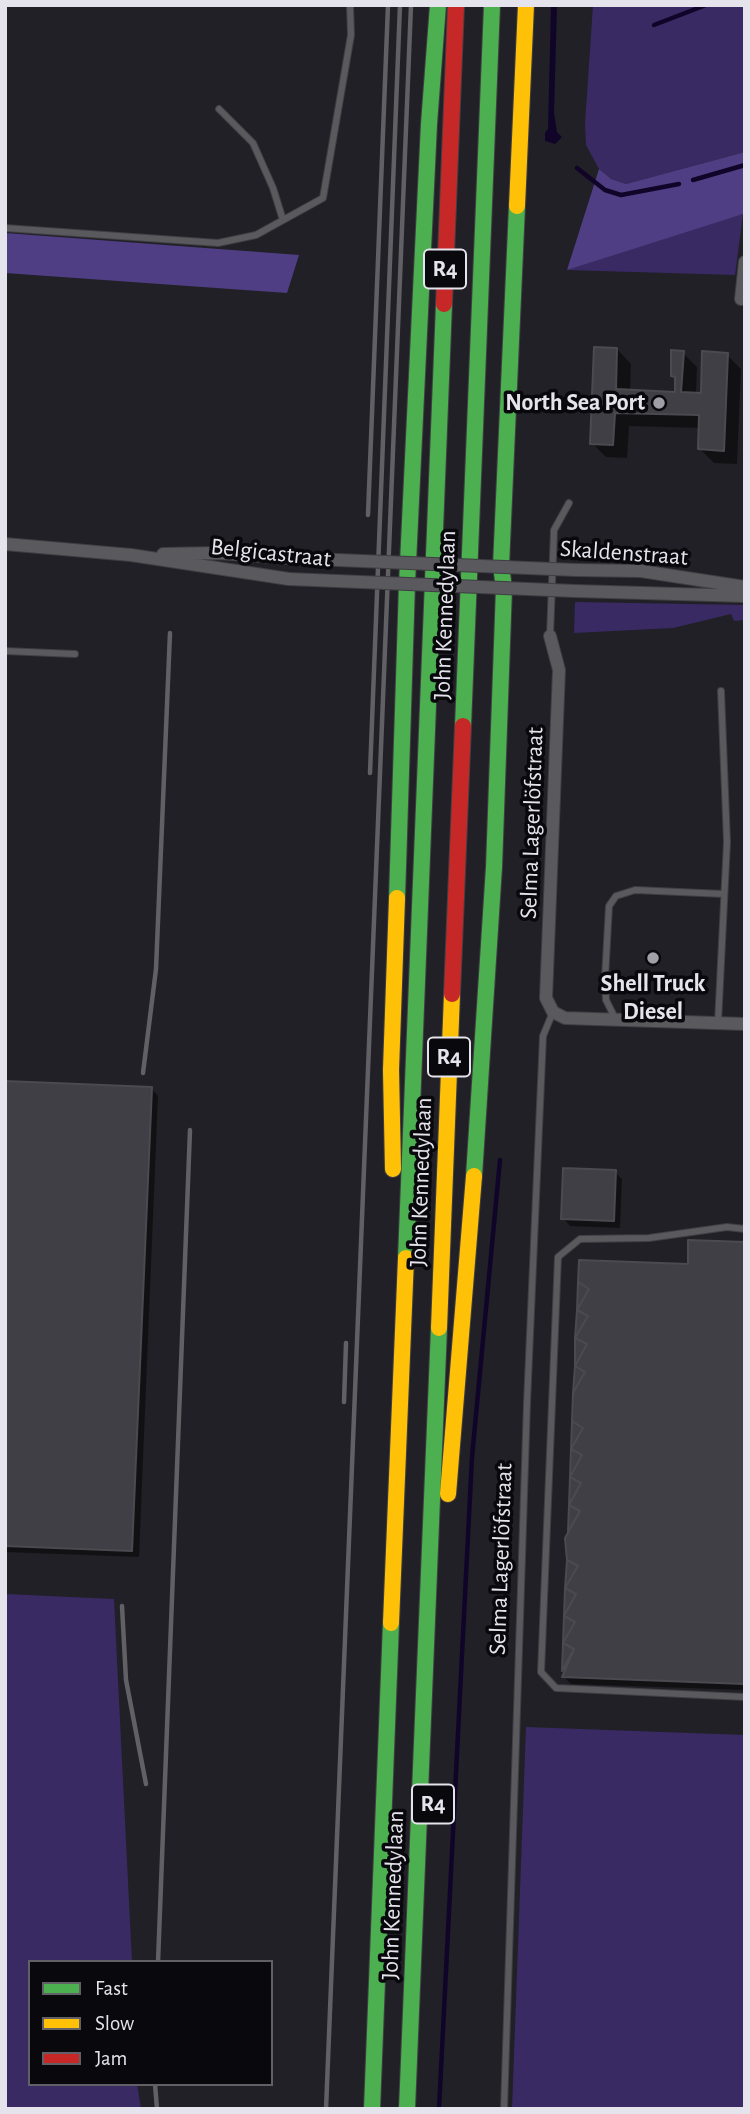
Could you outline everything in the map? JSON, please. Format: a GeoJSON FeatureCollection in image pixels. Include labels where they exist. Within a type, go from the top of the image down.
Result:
{"type":"FeatureCollection","features":[{"type":"Feature","properties":{"kind":"highway"},"geometry":{"type":"LineString","coordinates":[[407,584],[429,113],[438,5]]}},
{"type":"Feature","properties":{"kind":"highway","name":"John Kennedylaan"},"geometry":{"type":"LineString","coordinates":[[372,2109],[456,5]]}},
{"type":"Feature","properties":{"kind":"highway","name":"John Kennedylaan"},"geometry":{"type":"LineString","coordinates":[[407,2109],[492,5]]}},
{"type":"Feature","properties":{"kind":"highway","name":"John Kennedylaan"},"geometry":{"type":"LineString","coordinates":[[423,2109],[506,5]]}},
{"type":"Feature","properties":{"kind":"highway"},"geometry":{"type":"LineString","coordinates":[[516,5],[521,102]]}},
{"type":"Feature","properties":{"kind":"highway"},"geometry":{"type":"LineString","coordinates":[[447,1499],[483,1062],[494,867],[504,588],[501,559],[526,5]]}},
{"type":"Feature","properties":{"kind":"highway","name":"R4"},"geometry":{"type":"LineString","coordinates":[[402,1346],[394,1217],[391,1070],[407,584]]}},
{"type":"Feature","properties":{"kind":"street"},"geometry":{"type":"LineString","coordinates":[[741,299],[745,262]]}},
{"type":"Feature","properties":{"kind":"street","name":"Belgicastraat"},"geometry":{"type":"LineString","coordinates":[[5,544],[131,555],[289,579],[504,588]]}},
{"type":"Feature","properties":{"kind":"street","name":"Belgicastraat"},"geometry":{"type":"LineString","coordinates":[[131,555],[218,553],[408,563],[501,559]]}},
{"type":"Feature","properties":{"kind":"street","name":"Skaldenstraat"},"geometry":{"type":"LineString","coordinates":[[501,559],[576,570],[641,572],[745,587]]}},
{"type":"Feature","properties":{"kind":"street","name":"Skaldenstraat"},"geometry":{"type":"LineString","coordinates":[[504,588],[745,596]]}},
{"type":"Feature","properties":{"kind":"street","name":"Selma Lagerlöfstraat"},"geometry":{"type":"LineString","coordinates":[[550,636],[559,670],[546,998],[553,1012]]}},
{"type":"Feature","properties":{"kind":"street"},"geometry":{"type":"LineString","coordinates":[[553,1012],[565,1018],[745,1024]]}},
{"type":"Feature","properties":{"kind":"lane"},"geometry":{"type":"LineString","coordinates":[[5,228],[218,243],[256,235],[323,198],[351,35],[350,5]]}},
{"type":"Feature","properties":{"kind":"lane"},"geometry":{"type":"LineString","coordinates":[[219,109],[253,143],[273,188],[283,220]]}},
{"type":"Feature","properties":{"kind":"lane"},"geometry":{"type":"LineString","coordinates":[[550,636],[554,530],[569,503]]}},
{"type":"Feature","properties":{"kind":"lane"},"geometry":{"type":"LineString","coordinates":[[5,651],[75,654]]}},
{"type":"Feature","properties":{"kind":"lane"},"geometry":{"type":"LineString","coordinates":[[718,1023],[727,842],[721,691]]}},
{"type":"Feature","properties":{"kind":"lane"},"geometry":{"type":"LineString","coordinates":[[617,1020],[606,1000],[605,978],[609,906],[616,896],[635,890],[724,894]]}},
{"type":"Feature","properties":{"kind":"lane","name":"Selma Lagerlöfstraat"},"geometry":{"type":"LineString","coordinates":[[504,2109],[527,1416],[544,1036],[553,1012]]}},
{"type":"Feature","properties":{"kind":"lane"},"geometry":{"type":"LineString","coordinates":[[745,1229],[727,1227],[649,1238],[580,1239],[558,1257],[541,1672],[556,1688],[745,1697]]}},
{"type":"Feature","properties":{"kind":"shaded area"},"geometry":{"type":"Polygon","coordinates":[[[551,5],[557,5],[554,113],[557,132],[562,137],[555,144],[545,141],[548,129],[551,5]]]}},
{"type":"Feature","properties":{"kind":"shaded area"},"geometry":{"type":"Polygon","coordinates":[[[593,5],[745,5],[745,152],[626,184],[611,179],[599,169],[586,145],[585,124],[593,5]]]}},
{"type":"Feature","properties":{"kind":"shaded area"},"geometry":{"type":"Polygon","coordinates":[[[745,152],[743,214],[567,270],[599,169],[611,179],[626,184],[745,152]]]}},
{"type":"Feature","properties":{"kind":"shaded area"},"geometry":{"type":"Polygon","coordinates":[[[743,214],[735,275],[567,270],[681,232],[743,214]]]}},
{"type":"Feature","properties":{"kind":"shaded area"},"geometry":{"type":"Polygon","coordinates":[[[5,233],[299,255],[287,293],[5,273],[5,233]]]}},
{"type":"Feature","properties":{"kind":"shaded area"},"geometry":{"type":"Polygon","coordinates":[[[575,602],[745,605],[745,620],[734,621],[731,614],[673,628],[574,633],[575,602]]]}},
{"type":"Feature","properties":{"kind":"shaded area"},"geometry":{"type":"Polygon","coordinates":[[[5,1594],[114,1599],[132,1960],[28,1960],[28,2086],[137,2086],[141,2109],[5,2109],[5,1594]]]}},
{"type":"Feature","properties":{"kind":"shaded area"},"geometry":{"type":"Polygon","coordinates":[[[526,1727],[745,1735],[745,2109],[512,2109],[526,1727]]]}},
{"type":"Feature","properties":{"kind":"building","name":"North Sea Port"},"geometry":{"type":"Polygon","coordinates":[[[594,347],[617,348],[616,389],[675,392],[675,377],[671,376],[671,350],[684,351],[681,392],[701,393],[702,351],[728,353],[724,451],[698,449],[699,415],[615,413],[613,445],[590,444],[594,347]]]}},
{"type":"Feature","properties":{"kind":"building"},"geometry":{"type":"Polygon","coordinates":[[[5,1081],[152,1087],[132,1551],[5,1546],[5,1081]]]}},
{"type":"Feature","properties":{"kind":"building"},"geometry":{"type":"Polygon","coordinates":[[[563,1168],[616,1170],[614,1221],[561,1219],[563,1168]]]}},
{"type":"Feature","properties":{"kind":"building"},"geometry":{"type":"Polygon","coordinates":[[[688,1240],[745,1242],[745,1684],[562,1677],[574,1649],[563,1643],[575,1622],[564,1616],[576,1594],[565,1588],[578,1566],[567,1560],[565,1538],[580,1511],[569,1505],[581,1483],[570,1477],[582,1455],[571,1449],[583,1428],[572,1421],[573,1393],[585,1372],[575,1366],[587,1344],[575,1338],[588,1316],[577,1310],[589,1289],[578,1282],[579,1260],[688,1264],[688,1240]]]}},
{"type":"Feature","properties":{"kind":"building"},"geometry":{"type":"Polygon","coordinates":[[[578,1282],[589,1289],[577,1310],[578,1282]]]}},
{"type":"Feature","properties":{"kind":"building"},"geometry":{"type":"Polygon","coordinates":[[[577,1310],[588,1316],[575,1338],[577,1310]]]}},
{"type":"Feature","properties":{"kind":"building"},"geometry":{"type":"Polygon","coordinates":[[[575,1338],[587,1344],[575,1366],[575,1338]]]}},
{"type":"Feature","properties":{"kind":"building"},"geometry":{"type":"Polygon","coordinates":[[[575,1366],[585,1372],[573,1393],[575,1366]]]}},
{"type":"Feature","properties":{"kind":"building"},"geometry":{"type":"Polygon","coordinates":[[[572,1421],[583,1428],[571,1449],[572,1421]]]}},
{"type":"Feature","properties":{"kind":"building"},"geometry":{"type":"Polygon","coordinates":[[[571,1449],[582,1455],[570,1477],[571,1449]]]}},
{"type":"Feature","properties":{"kind":"building"},"geometry":{"type":"Polygon","coordinates":[[[570,1477],[581,1483],[569,1505],[570,1477]]]}},
{"type":"Feature","properties":{"kind":"building"},"geometry":{"type":"Polygon","coordinates":[[[569,1505],[580,1511],[568,1532],[569,1505]]]}},
{"type":"Feature","properties":{"kind":"building"},"geometry":{"type":"Polygon","coordinates":[[[567,1560],[578,1566],[565,1588],[567,1560]]]}},
{"type":"Feature","properties":{"kind":"building"},"geometry":{"type":"Polygon","coordinates":[[[565,1588],[576,1594],[564,1616],[565,1588]]]}},
{"type":"Feature","properties":{"kind":"building"},"geometry":{"type":"Polygon","coordinates":[[[564,1616],[575,1622],[563,1643],[564,1616]]]}},
{"type":"Feature","properties":{"kind":"building"},"geometry":{"type":"Polygon","coordinates":[[[563,1643],[574,1649],[562,1671],[563,1643]]]}},
{"type":"Feature","properties":{"kind":"waterway"},"geometry":{"type":"LineString","coordinates":[[654,25],[706,5]]}},
{"type":"Feature","properties":{"kind":"waterway"},"geometry":{"type":"LineString","coordinates":[[693,180],[745,165]]}},
{"type":"Feature","properties":{"kind":"waterway"},"geometry":{"type":"LineString","coordinates":[[577,168],[605,190],[621,195],[679,184]]}},
{"type":"Feature","properties":{"kind":"waterway"},"geometry":{"type":"LineString","coordinates":[[439,2109],[472,1457],[500,1160]]}},
{"type":"Feature","properties":{"kind":"railway"},"geometry":{"type":"LineString","coordinates":[[368,515],[388,5]]}},
{"type":"Feature","properties":{"kind":"railway"},"geometry":{"type":"LineString","coordinates":[[370,773],[400,5]]}},
{"type":"Feature","properties":{"kind":"railway"},"geometry":{"type":"LineString","coordinates":[[326,2109],[411,5]]}},
{"type":"Feature","properties":{"kind":"railway"},"geometry":{"type":"LineString","coordinates":[[143,1073],[156,969],[170,633]]}},
{"type":"Feature","properties":{"kind":"railway"},"geometry":{"type":"LineString","coordinates":[[158,1960],[190,1130]]}},
{"type":"Feature","properties":{"kind":"railway"},"geometry":{"type":"LineString","coordinates":[[344,1402],[346,1343]]}},
{"type":"Feature","properties":{"kind":"railway"},"geometry":{"type":"LineString","coordinates":[[122,1606],[126,1680],[146,1784]]}},
{"type":"Feature","properties":{"kind":"railway"},"geometry":{"type":"LineString","coordinates":[[155,2086],[157,2109]]}},
{"type":"Feature","properties":{"kind":"traffic: fast"},"geometry":{"type":"LineString","coordinates":[[397,898],[407,584],[429,124],[438,5]]}},
{"type":"Feature","properties":{"kind":"traffic: fast"},"geometry":{"type":"LineString","coordinates":[[463,726],[492,5]]}},
{"type":"Feature","properties":{"kind":"traffic: fast"},"geometry":{"type":"LineString","coordinates":[[474,1176],[494,867],[504,588],[501,566],[517,206]]}},
{"type":"Feature","properties":{"kind":"traffic: fast"},"geometry":{"type":"LineString","coordinates":[[406,1258],[444,304]]}},
{"type":"Feature","properties":{"kind":"traffic: fast"},"geometry":{"type":"LineString","coordinates":[[407,2109],[439,1328]]}},
{"type":"Feature","properties":{"kind":"traffic: fast"},"geometry":{"type":"LineString","coordinates":[[372,2109],[391,1623]]}},
{"type":"Feature","properties":{"kind":"traffic: slow"},"geometry":{"type":"LineString","coordinates":[[517,206],[526,5]]}},
{"type":"Feature","properties":{"kind":"traffic: slow"},"geometry":{"type":"LineString","coordinates":[[393,1169],[391,1070],[397,898]]}},
{"type":"Feature","properties":{"kind":"traffic: slow"},"geometry":{"type":"LineString","coordinates":[[439,1328],[452,994]]}},
{"type":"Feature","properties":{"kind":"traffic: slow"},"geometry":{"type":"LineString","coordinates":[[448,1494],[474,1176]]}},
{"type":"Feature","properties":{"kind":"traffic: slow"},"geometry":{"type":"LineString","coordinates":[[391,1623],[406,1258]]}},
{"type":"Feature","properties":{"kind":"traffic: jam"},"geometry":{"type":"LineString","coordinates":[[444,304],[456,5]]}},
{"type":"Feature","properties":{"kind":"traffic: jam"},"geometry":{"type":"LineString","coordinates":[[452,994],[463,726]]}},
{"type":"Feature","properties":{"kind":"place","name":"North Sea Port"},"geometry":{"type":"Point","coordinates":[659,403]}},
{"type":"Feature","properties":{"kind":"place","name":"Shell Truck Diesel"},"geometry":{"type":"Point","coordinates":[653,958]}}]}
